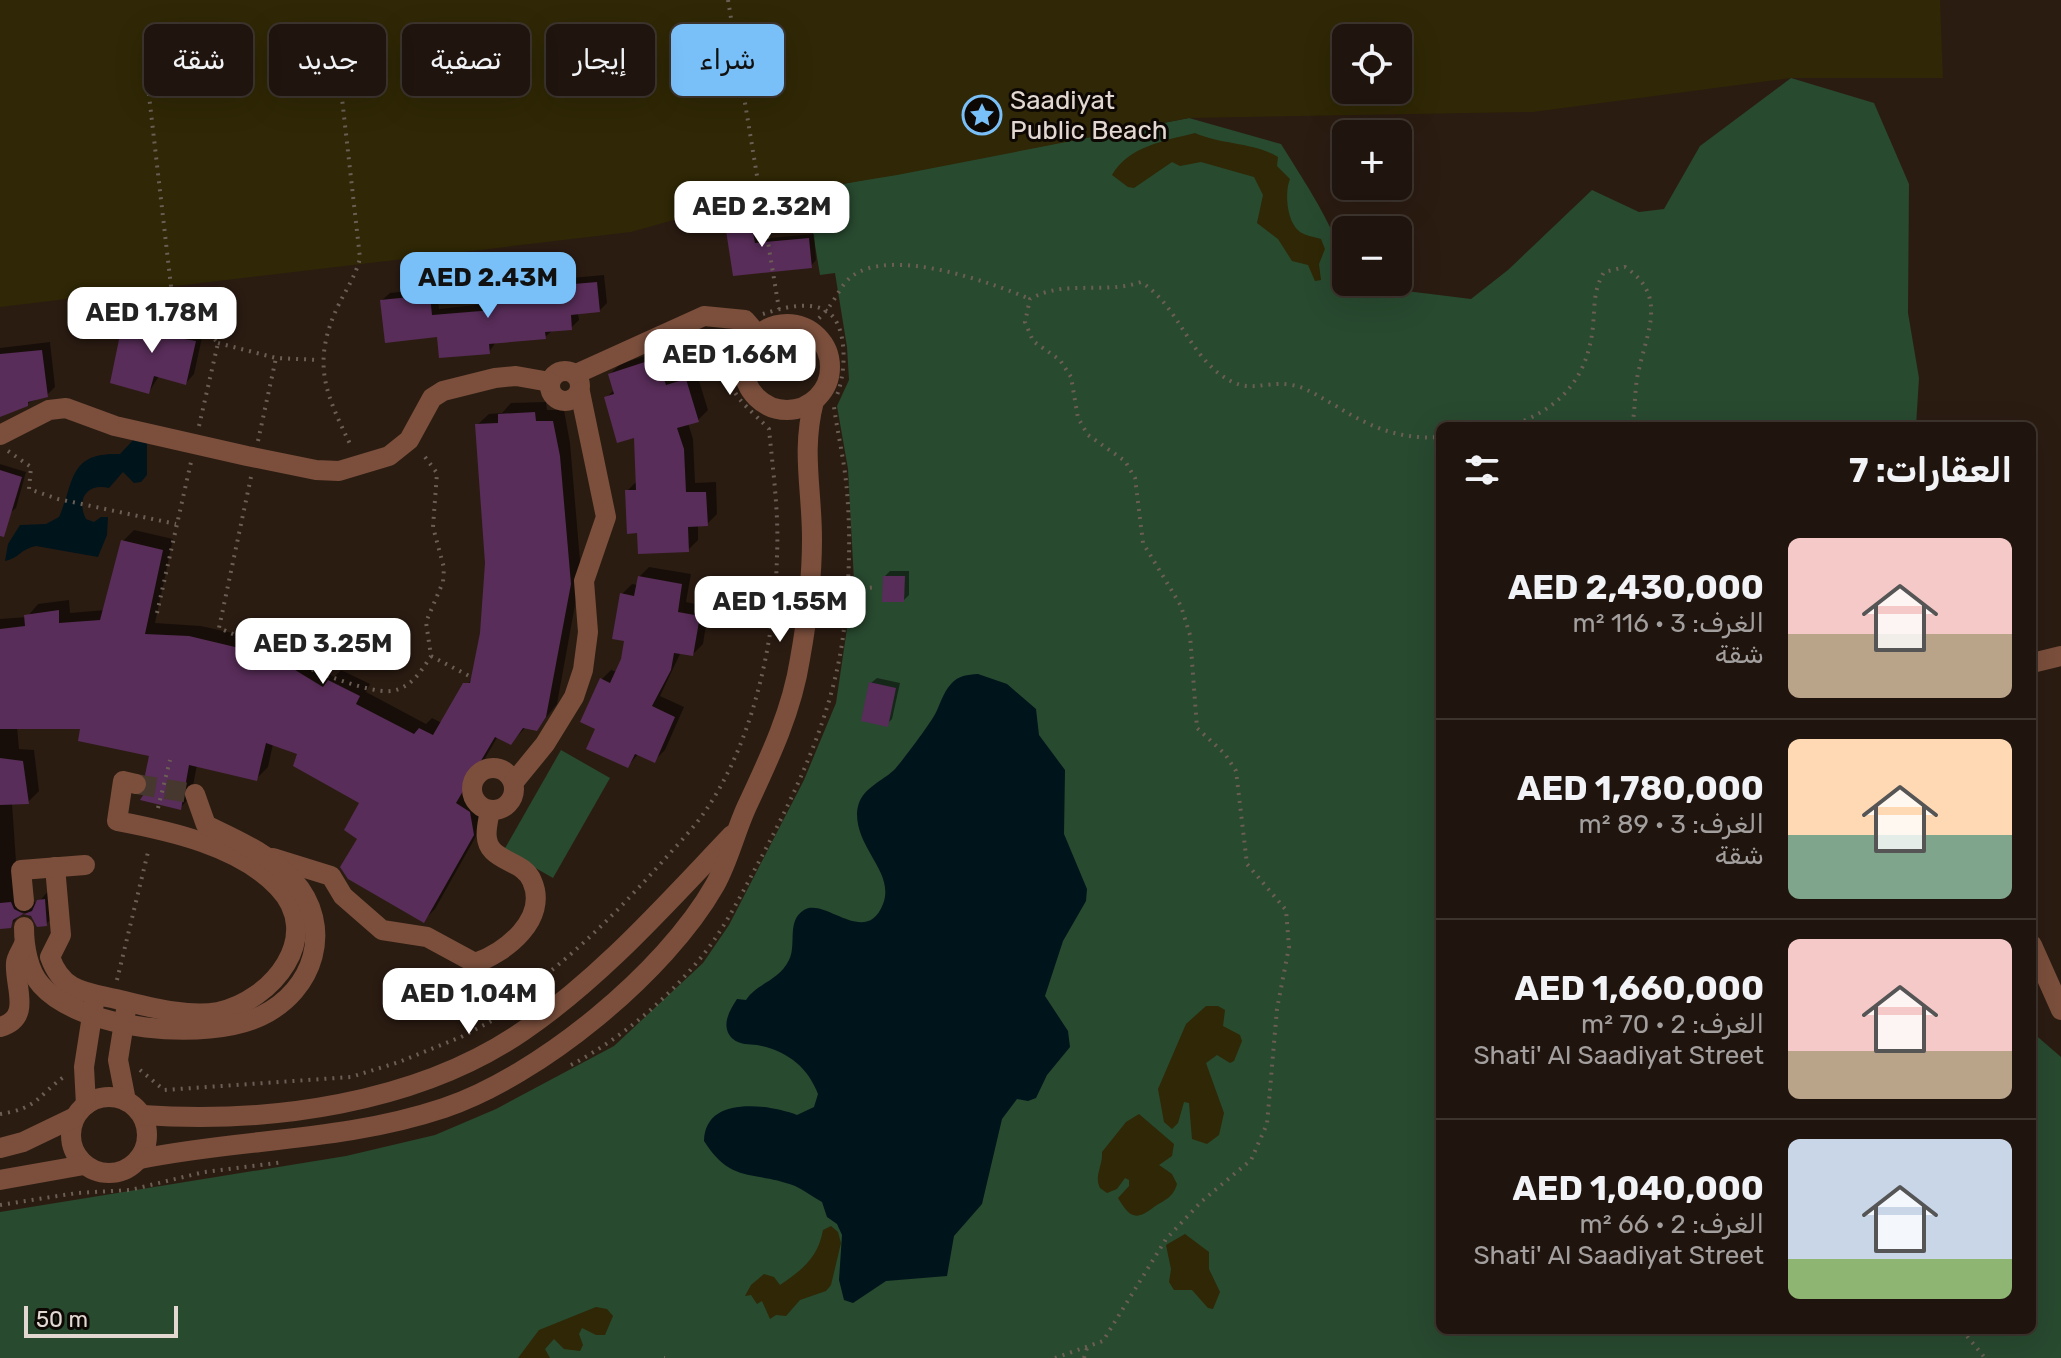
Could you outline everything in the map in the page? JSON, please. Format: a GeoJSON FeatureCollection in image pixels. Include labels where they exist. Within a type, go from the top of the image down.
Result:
{"type":"FeatureCollection","features":[{"type":"Feature","properties":{"kind":"street"},"geometry":{"type":"LineString","coordinates":[[0,435],[49,410],[66,408],[115,426],[255,458],[316,470],[361,467],[389,456],[409,440],[432,398],[443,391],[516,376],[550,382],[557,399],[566,402],[578,383],[704,316],[751,328],[781,324],[807,329],[818,336],[830,360],[826,385],[814,401],[805,450],[812,538],[800,661],[785,719],[735,832],[726,862],[692,919],[615,999],[543,1059],[493,1087],[444,1107],[358,1131],[274,1143],[198,1147],[140,1159]]}},
{"type":"Feature","properties":{"kind":"street"},"geometry":{"type":"LineString","coordinates":[[751,328],[745,358],[747,384],[754,395],[776,408],[793,424],[805,450]]}},
{"type":"Feature","properties":{"kind":"street"},"geometry":{"type":"LineString","coordinates":[[514,782],[509,774],[493,767],[477,775],[472,792],[476,800],[490,810],[499,809],[512,799],[514,782],[545,744],[574,697],[583,670],[588,632],[584,581],[606,517],[578,383]]}},
{"type":"Feature","properties":{"kind":"street"},"geometry":{"type":"LineString","coordinates":[[776,408],[799,408],[814,401]]}},
{"type":"Feature","properties":{"kind":"street"},"geometry":{"type":"LineString","coordinates":[[2036,662],[2061,656]]}},
{"type":"Feature","properties":{"kind":"street"},"geometry":{"type":"LineString","coordinates":[[91,1016],[115,1004],[195,1013],[217,1012],[238,1005],[265,992],[287,964],[296,941],[292,912],[279,888],[258,871],[215,848],[117,821],[123,781],[136,784]]}},
{"type":"Feature","properties":{"kind":"street"},"geometry":{"type":"LineString","coordinates":[[195,794],[206,825],[265,855],[331,876],[343,896],[382,930],[427,937],[475,963],[502,952],[519,936],[536,898],[532,879],[517,864],[493,851],[486,835],[490,810]]}},
{"type":"Feature","properties":{"kind":"street"},"geometry":{"type":"LineString","coordinates":[[142,1115],[236,1116],[296,1111],[377,1094],[463,1064],[522,1033],[591,979],[735,832]]}},
{"type":"Feature","properties":{"kind":"street"},"geometry":{"type":"LineString","coordinates":[[55,867],[61,935],[50,957],[57,976],[77,990],[196,1031],[234,1026],[259,1018],[286,1002],[313,964],[317,939],[305,896],[293,880],[265,855]]}},
{"type":"Feature","properties":{"kind":"street"},"geometry":{"type":"LineString","coordinates":[[24,901],[21,870],[85,865]]}},
{"type":"Feature","properties":{"kind":"street"},"geometry":{"type":"LineString","coordinates":[[0,1027],[14,1020],[19,1011],[16,961],[24,936],[39,984],[64,1004],[91,1016]]}},
{"type":"Feature","properties":{"kind":"street"},"geometry":{"type":"LineString","coordinates":[[2036,954],[2061,1010]]}},
{"type":"Feature","properties":{"kind":"street"},"geometry":{"type":"LineString","coordinates":[[563,1001],[584,1025]]}},
{"type":"Feature","properties":{"kind":"street"},"geometry":{"type":"LineString","coordinates":[[91,1016],[115,1004]]}},
{"type":"Feature","properties":{"kind":"street"},"geometry":{"type":"LineString","coordinates":[[115,1004],[118,1060],[126,1101]]}},
{"type":"Feature","properties":{"kind":"street"},"geometry":{"type":"LineString","coordinates":[[84,1165],[71,1143],[81,1111],[91,1016]]}},
{"type":"Feature","properties":{"kind":"street"},"geometry":{"type":"LineString","coordinates":[[0,1148],[23,1142],[106,1097],[126,1101],[142,1115],[148,1137],[140,1159],[131,1167],[107,1174],[84,1165],[0,1180]]}},
{"type":"Feature","properties":{"kind":"path"},"geometry":{"type":"LineString","coordinates":[[728,0],[765,207],[779,309]]}},
{"type":"Feature","properties":{"kind":"path"},"geometry":{"type":"LineString","coordinates":[[149,96],[169,278]]}},
{"type":"Feature","properties":{"kind":"path"},"geometry":{"type":"LineString","coordinates":[[342,96],[360,258],[357,271],[334,315],[320,360],[335,412],[361,467]]}},
{"type":"Feature","properties":{"kind":"path"},"geometry":{"type":"LineString","coordinates":[[807,329],[827,311],[852,276],[901,267],[948,270],[981,278],[1030,299]]}},
{"type":"Feature","properties":{"kind":"path"},"geometry":{"type":"LineString","coordinates":[[1517,422],[1564,399],[1584,363],[1593,329],[1594,291],[1604,272],[1625,267],[1643,279],[1650,304],[1652,330],[1639,370],[1632,422]]}},
{"type":"Feature","properties":{"kind":"path"},"geometry":{"type":"LineString","coordinates":[[1055,1358],[1103,1341],[1166,1239],[1211,1193],[1251,1160],[1261,1144],[1267,1124],[1277,1009],[1289,947],[1286,910],[1247,864],[1236,771],[1225,754],[1197,728],[1190,635],[1181,606],[1143,543],[1135,478],[1125,461],[1088,435],[1078,418],[1071,377],[1060,360],[1033,341],[1025,322],[1030,299],[1048,289],[1126,287],[1141,282],[1168,307],[1204,360],[1240,386],[1260,388],[1289,384],[1310,391],[1364,423],[1399,437],[1436,437]]}},
{"type":"Feature","properties":{"kind":"path"},"geometry":{"type":"LineString","coordinates":[[566,1067],[615,1040],[652,1008],[694,966],[722,931],[792,795],[828,707],[839,665],[846,590],[845,473],[833,401],[841,388],[844,362],[839,329],[827,311],[809,306],[779,309],[751,328]]}},
{"type":"Feature","properties":{"kind":"path"},"geometry":{"type":"LineString","coordinates":[[218,343],[276,358],[320,360]]}},
{"type":"Feature","properties":{"kind":"path"},"geometry":{"type":"LineString","coordinates":[[276,358],[219,628],[354,686],[382,692],[396,690],[414,680],[431,656],[426,622],[443,582],[444,568],[433,527],[437,473],[409,440]]}},
{"type":"Feature","properties":{"kind":"path"},"geometry":{"type":"LineString","coordinates":[[0,444],[31,467],[29,489],[58,499],[176,524]]}},
{"type":"Feature","properties":{"kind":"path"},"geometry":{"type":"LineString","coordinates":[[846,590],[877,587]]}},
{"type":"Feature","properties":{"kind":"path"},"geometry":{"type":"LineString","coordinates":[[431,656],[471,677]]}},
{"type":"Feature","properties":{"kind":"path"},"geometry":{"type":"LineString","coordinates":[[115,1004],[170,760]]}},
{"type":"Feature","properties":{"kind":"path"},"geometry":{"type":"LineString","coordinates":[[0,1205],[77,1193],[130,1190],[204,1172],[295,1160]]}},
{"type":"Feature","properties":{"kind":"path"},"geometry":{"type":"LineString","coordinates":[[1965,1334],[1985,1358]]}},
{"type":"Feature","properties":{"kind":"path"},"geometry":{"type":"LineString","coordinates":[[1084,1358],[1087,1348]]}},
{"type":"Feature","properties":{"kind":"green space"},"geometry":{"type":"Polygon","coordinates":[[[1791,78],[1874,103],[1909,184],[1908,313],[1919,378],[1916,422],[1436,422],[1436,1334],[2036,1334],[2036,1035],[2061,1057],[2061,1358],[0,1358],[0,1212],[346,1156],[435,1135],[496,1109],[614,1046],[703,963],[729,925],[804,780],[836,703],[854,581],[848,469],[837,406],[849,380],[847,347],[835,273],[820,275],[806,191],[1189,118],[1281,144],[1332,232],[1332,296],[1412,296],[1412,292],[1471,299],[1508,270],[1592,190],[1639,212],[1664,209],[1700,146],[1791,78]]]}},
{"type":"Feature","properties":{"kind":"green space"},"geometry":{"type":"Polygon","coordinates":[[[561,750],[610,778],[553,878],[504,850],[561,750]]]}},
{"type":"Feature","properties":{"kind":"sand"},"geometry":{"type":"Polygon","coordinates":[[[0,0],[1940,0],[1943,78],[1791,78],[1533,112],[1189,118],[897,175],[749,199],[631,232],[0,307],[0,0]]]}},
{"type":"Feature","properties":{"kind":"sand"},"geometry":{"type":"Polygon","coordinates":[[[1195,133],[1278,157],[1277,166],[1290,179],[1287,200],[1293,223],[1302,233],[1321,239],[1325,249],[1319,264],[1321,280],[1315,281],[1308,265],[1292,261],[1278,239],[1257,223],[1263,195],[1254,177],[1201,162],[1180,166],[1172,162],[1134,188],[1112,175],[1119,165],[1138,151],[1195,133]]]}},
{"type":"Feature","properties":{"kind":"sand"},"geometry":{"type":"Polygon","coordinates":[[[1206,1006],[1218,1006],[1225,1010],[1223,1026],[1240,1035],[1242,1041],[1234,1061],[1230,1063],[1217,1055],[1206,1063],[1224,1113],[1219,1135],[1207,1144],[1192,1139],[1189,1103],[1184,1102],[1178,1123],[1172,1129],[1164,1122],[1158,1089],[1186,1024],[1206,1006]]]}},
{"type":"Feature","properties":{"kind":"sand"},"geometry":{"type":"Polygon","coordinates":[[[1139,1114],[1174,1144],[1172,1156],[1159,1165],[1172,1174],[1177,1184],[1168,1198],[1138,1216],[1126,1210],[1118,1198],[1129,1186],[1129,1180],[1125,1178],[1117,1189],[1107,1193],[1100,1188],[1098,1179],[1102,1152],[1126,1122],[1139,1114]]]}},
{"type":"Feature","properties":{"kind":"sand"},"geometry":{"type":"Polygon","coordinates":[[[831,1226],[838,1232],[841,1243],[831,1285],[826,1291],[800,1300],[786,1316],[776,1315],[770,1319],[762,1301],[757,1304],[751,1295],[745,1296],[751,1285],[764,1274],[774,1277],[780,1285],[808,1262],[821,1240],[823,1230],[831,1226]]]}},
{"type":"Feature","properties":{"kind":"sand"},"geometry":{"type":"Polygon","coordinates":[[[1185,1234],[1209,1252],[1209,1269],[1220,1292],[1213,1309],[1208,1308],[1192,1290],[1174,1290],[1169,1282],[1171,1269],[1166,1245],[1185,1234]]]}},
{"type":"Feature","properties":{"kind":"sand"},"geometry":{"type":"Polygon","coordinates":[[[596,1307],[607,1309],[613,1316],[605,1335],[596,1335],[582,1328],[579,1334],[583,1345],[580,1351],[564,1349],[554,1339],[545,1349],[550,1358],[518,1358],[539,1330],[596,1307]]]}},
{"type":"Feature","properties":{"kind":"water"},"geometry":{"type":"Polygon","coordinates":[[[137,436],[147,438],[147,475],[141,482],[134,483],[123,472],[109,488],[89,490],[83,499],[86,519],[94,522],[108,517],[107,535],[98,557],[36,546],[5,561],[8,544],[20,525],[46,524],[59,517],[76,471],[82,464],[91,458],[120,454],[137,436]]]}},
{"type":"Feature","properties":{"kind":"water"},"geometry":{"type":"Polygon","coordinates":[[[978,674],[1007,684],[1036,709],[1039,735],[1065,770],[1064,834],[1087,889],[1086,901],[1063,941],[1045,996],[1068,1031],[1070,1047],[1047,1075],[1036,1098],[1028,1101],[1017,1099],[1002,1119],[982,1204],[954,1236],[947,1276],[886,1281],[853,1303],[844,1300],[839,1280],[842,1235],[837,1224],[827,1217],[822,1202],[795,1186],[734,1170],[714,1155],[704,1141],[707,1126],[715,1116],[726,1110],[755,1106],[797,1115],[814,1107],[818,1094],[814,1084],[795,1061],[768,1047],[733,1039],[726,1024],[737,999],[746,1000],[785,967],[791,954],[795,920],[804,910],[823,910],[856,922],[866,922],[876,916],[883,904],[884,882],[863,839],[858,806],[865,793],[902,760],[931,721],[951,684],[960,677],[978,674]]]}},
{"type":"Feature","properties":{"kind":"building"},"geometry":{"type":"Polygon","coordinates":[[[748,208],[755,243],[809,238],[812,268],[733,276],[723,211],[748,208]]]}},
{"type":"Feature","properties":{"kind":"building"},"geometry":{"type":"Polygon","coordinates":[[[597,282],[600,312],[571,315],[572,330],[545,332],[546,339],[489,344],[490,354],[439,358],[437,337],[385,343],[380,300],[430,295],[432,315],[493,310],[492,301],[551,296],[550,286],[597,282]]]}},
{"type":"Feature","properties":{"kind":"building"},"geometry":{"type":"Polygon","coordinates":[[[140,316],[186,326],[184,339],[196,341],[186,385],[154,376],[149,394],[110,383],[121,330],[136,333],[140,316]]]}},
{"type":"Feature","properties":{"kind":"building"},"geometry":{"type":"Polygon","coordinates":[[[42,350],[48,397],[28,402],[28,406],[0,417],[0,354],[42,350]]]}},
{"type":"Feature","properties":{"kind":"building"},"geometry":{"type":"Polygon","coordinates":[[[657,358],[666,385],[686,379],[699,422],[677,428],[684,449],[686,492],[706,492],[708,526],[688,527],[689,552],[638,554],[637,533],[627,534],[625,490],[636,490],[634,438],[617,443],[604,397],[614,394],[608,374],[657,358]]]}},
{"type":"Feature","properties":{"kind":"building"},"geometry":{"type":"Polygon","coordinates":[[[535,412],[536,421],[553,421],[560,456],[571,584],[546,717],[537,731],[523,728],[511,745],[495,737],[456,803],[470,812],[474,835],[424,923],[348,879],[340,867],[357,839],[344,830],[359,803],[293,766],[297,754],[266,743],[257,781],[189,765],[181,810],[140,800],[149,786],[145,775],[149,756],[78,741],[80,729],[0,729],[0,629],[25,626],[24,615],[59,610],[59,623],[100,620],[121,540],[163,550],[145,634],[189,636],[256,652],[282,662],[323,687],[328,680],[360,696],[356,704],[414,734],[419,728],[433,735],[463,683],[470,683],[480,633],[485,563],[475,424],[498,423],[498,414],[535,412]]]}},
{"type":"Feature","properties":{"kind":"building"},"geometry":{"type":"Polygon","coordinates":[[[0,470],[22,477],[4,537],[0,536],[0,470]]]}},
{"type":"Feature","properties":{"kind":"building"},"geometry":{"type":"Polygon","coordinates":[[[638,576],[682,584],[678,612],[700,616],[693,656],[674,653],[671,670],[652,706],[675,717],[655,763],[635,754],[628,768],[586,749],[595,729],[580,722],[600,678],[610,683],[621,659],[624,641],[612,639],[620,593],[634,596],[638,576]]]}},
{"type":"Feature","properties":{"kind":"building"},"geometry":{"type":"Polygon","coordinates":[[[883,576],[905,576],[904,602],[882,602],[883,576]]]}},
{"type":"Feature","properties":{"kind":"building"},"geometry":{"type":"Polygon","coordinates":[[[869,682],[896,688],[888,727],[861,721],[869,682]]]}},
{"type":"Feature","properties":{"kind":"building"},"geometry":{"type":"Polygon","coordinates":[[[0,758],[23,761],[29,804],[0,805],[0,758]]]}},
{"type":"Feature","properties":{"kind":"building"},"geometry":{"type":"Polygon","coordinates":[[[45,899],[47,926],[37,927],[31,916],[23,914],[13,920],[11,928],[0,929],[0,903],[11,902],[14,909],[24,914],[32,911],[37,900],[45,899]]]}},
{"type":"Feature","properties":{"kind":"tunnel"},"geometry":{"type":"LineString","coordinates":[[136,784],[195,794]]}},
{"type":"Feature","properties":{"kind":"place","name":"Saadiyat Public Beach"},"geometry":{"type":"Point","coordinates":[982,115]}}]}
